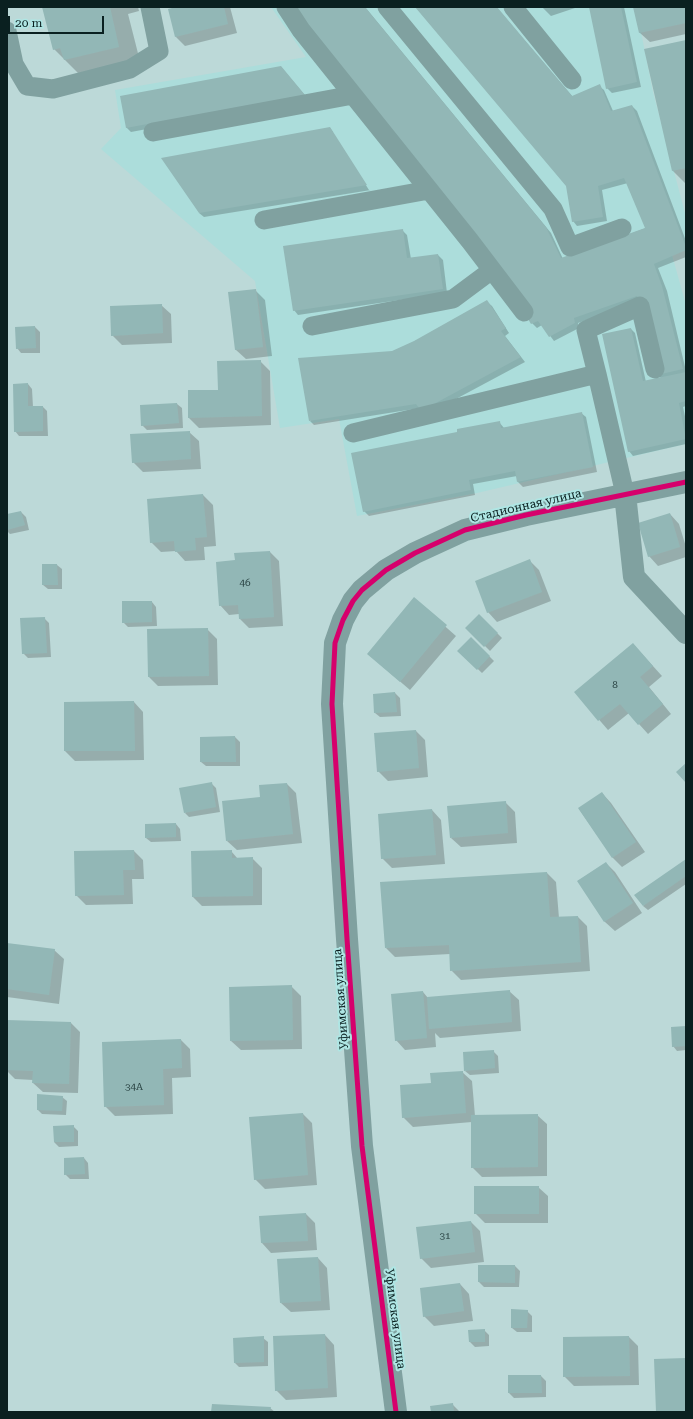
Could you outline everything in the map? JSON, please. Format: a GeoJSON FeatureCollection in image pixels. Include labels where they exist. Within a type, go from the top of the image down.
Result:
{"type":"FeatureCollection","features":[{"type":"Feature","properties":{"kind":"street","name":"Стадионная улица"},"geometry":{"type":"LineString","coordinates":[[362,590],[375,578],[400,560],[465,530],[526,515],[686,482]]}},
{"type":"Feature","properties":{"kind":"street"},"geometry":{"type":"LineString","coordinates":[[625,494],[634,577],[686,633]]}},
{"type":"Feature","properties":{"kind":"street","name":"Уфимская улица"},"geometry":{"type":"LineString","coordinates":[[362,590],[353,601],[343,620],[335,644],[332,704],[362,1146],[396,1412]]}},
{"type":"Feature","properties":{"kind":"lane"},"geometry":{"type":"LineString","coordinates":[[7,31],[14,64],[27,86],[52,89],[130,68],[160,52],[150,7]]}},
{"type":"Feature","properties":{"kind":"lane"},"geometry":{"type":"LineString","coordinates":[[286,7],[301,30],[524,312]]}},
{"type":"Feature","properties":{"kind":"lane"},"geometry":{"type":"LineString","coordinates":[[387,7],[553,209],[570,247],[622,228]]}},
{"type":"Feature","properties":{"kind":"lane"},"geometry":{"type":"LineString","coordinates":[[513,7],[572,80]]}},
{"type":"Feature","properties":{"kind":"lane"},"geometry":{"type":"LineString","coordinates":[[153,132],[353,95]]}},
{"type":"Feature","properties":{"kind":"lane"},"geometry":{"type":"LineString","coordinates":[[264,220],[429,190]]}},
{"type":"Feature","properties":{"kind":"lane"},"geometry":{"type":"LineString","coordinates":[[312,326],[453,299],[492,270]]}},
{"type":"Feature","properties":{"kind":"lane"},"geometry":{"type":"LineString","coordinates":[[625,494],[586,330],[640,306],[655,369]]}},
{"type":"Feature","properties":{"kind":"lane"},"geometry":{"type":"LineString","coordinates":[[353,433],[597,374]]}},
{"type":"Feature","properties":{"kind":"shaded area"},"geometry":{"type":"Polygon","coordinates":[[[271,7],[636,7],[653,92],[686,217],[686,248],[672,255],[686,305],[686,444],[477,493],[357,516],[339,419],[280,428],[255,281],[101,149],[121,128],[115,90],[306,57],[271,7]]]}},
{"type":"Feature","properties":{"kind":"building"},"geometry":{"type":"Polygon","coordinates":[[[42,7],[110,7],[119,47],[64,60],[60,48],[53,50],[42,7]]]}},
{"type":"Feature","properties":{"kind":"building"},"geometry":{"type":"Polygon","coordinates":[[[176,7],[224,7],[228,24],[175,37],[168,9],[176,7]]]}},
{"type":"Feature","properties":{"kind":"building"},"geometry":{"type":"Polygon","coordinates":[[[284,7],[365,7],[546,227],[561,258],[645,228],[624,178],[598,186],[603,217],[572,222],[566,186],[415,7],[497,7],[572,96],[600,84],[611,111],[632,105],[686,247],[686,250],[654,264],[662,286],[683,369],[657,375],[637,296],[574,318],[575,323],[549,337],[538,321],[531,324],[497,267],[284,7]]]}},
{"type":"Feature","properties":{"kind":"building"},"geometry":{"type":"Polygon","coordinates":[[[589,7],[621,7],[637,82],[606,89],[589,7]]]}},
{"type":"Feature","properties":{"kind":"building"},"geometry":{"type":"Polygon","coordinates":[[[633,7],[686,7],[686,23],[639,33],[633,7]]]}},
{"type":"Feature","properties":{"kind":"building"},"geometry":{"type":"Polygon","coordinates":[[[686,40],[686,168],[672,171],[644,49],[686,40]]]}},
{"type":"Feature","properties":{"kind":"building"},"geometry":{"type":"Polygon","coordinates":[[[281,66],[305,95],[126,128],[120,96],[281,66]]]}},
{"type":"Feature","properties":{"kind":"building"},"geometry":{"type":"Polygon","coordinates":[[[330,127],[367,185],[199,213],[161,158],[330,127]]]}},
{"type":"Feature","properties":{"kind":"building"},"geometry":{"type":"Polygon","coordinates":[[[403,229],[407,258],[438,254],[443,289],[293,311],[283,246],[403,229]]]}},
{"type":"Feature","properties":{"kind":"building"},"geometry":{"type":"Polygon","coordinates":[[[256,289],[263,347],[235,350],[228,292],[256,289]]]}},
{"type":"Feature","properties":{"kind":"building"},"geometry":{"type":"Polygon","coordinates":[[[487,300],[506,328],[501,331],[521,357],[421,411],[416,404],[309,421],[298,358],[392,351],[414,341],[487,300]]]}},
{"type":"Feature","properties":{"kind":"building"},"geometry":{"type":"Polygon","coordinates":[[[162,304],[163,333],[111,336],[110,306],[162,304]]]}},
{"type":"Feature","properties":{"kind":"building"},"geometry":{"type":"Polygon","coordinates":[[[35,326],[36,348],[16,349],[15,327],[35,326]]]}},
{"type":"Feature","properties":{"kind":"building"},"geometry":{"type":"Polygon","coordinates":[[[631,328],[643,381],[686,372],[686,401],[679,403],[686,439],[628,452],[602,334],[631,328]]]}},
{"type":"Feature","properties":{"kind":"building"},"geometry":{"type":"Polygon","coordinates":[[[261,360],[262,416],[188,418],[188,390],[218,390],[217,361],[261,360]]]}},
{"type":"Feature","properties":{"kind":"building"},"geometry":{"type":"Polygon","coordinates":[[[28,383],[28,406],[43,406],[43,431],[14,432],[13,384],[28,383]]]}},
{"type":"Feature","properties":{"kind":"building"},"geometry":{"type":"Polygon","coordinates":[[[177,403],[179,423],[141,426],[140,405],[177,403]]]}},
{"type":"Feature","properties":{"kind":"building"},"geometry":{"type":"Polygon","coordinates":[[[582,412],[593,467],[517,482],[515,471],[469,480],[471,490],[363,512],[351,453],[457,432],[457,429],[500,421],[501,428],[582,412]]]}},
{"type":"Feature","properties":{"kind":"building"},"geometry":{"type":"Polygon","coordinates":[[[190,431],[191,459],[132,463],[130,434],[190,431]]]}},
{"type":"Feature","properties":{"kind":"building"},"geometry":{"type":"Polygon","coordinates":[[[203,494],[207,537],[195,538],[196,550],[175,552],[174,541],[150,543],[147,499],[203,494]]]}},
{"type":"Feature","properties":{"kind":"building"},"geometry":{"type":"Polygon","coordinates":[[[21,511],[25,525],[7,530],[7,514],[21,511]]]}},
{"type":"Feature","properties":{"kind":"building"},"geometry":{"type":"Polygon","coordinates":[[[670,513],[680,547],[648,557],[638,523],[670,513]]]}},
{"type":"Feature","properties":{"kind":"building"},"geometry":{"type":"Polygon","coordinates":[[[270,551],[274,617],[239,619],[238,605],[219,606],[216,562],[235,560],[234,553],[270,551]]]}},
{"type":"Feature","properties":{"kind":"building"},"geometry":{"type":"Polygon","coordinates":[[[530,559],[542,592],[487,613],[475,581],[530,559]]]}},
{"type":"Feature","properties":{"kind":"building"},"geometry":{"type":"Polygon","coordinates":[[[42,564],[57,564],[58,585],[42,585],[42,564]]]}},
{"type":"Feature","properties":{"kind":"building"},"geometry":{"type":"Polygon","coordinates":[[[414,597],[447,625],[400,682],[367,654],[414,597]]]}},
{"type":"Feature","properties":{"kind":"building"},"geometry":{"type":"Polygon","coordinates":[[[122,601],[152,601],[152,622],[122,623],[122,601]]]}},
{"type":"Feature","properties":{"kind":"building"},"geometry":{"type":"Polygon","coordinates":[[[479,614],[498,633],[484,647],[465,628],[479,614]]]}},
{"type":"Feature","properties":{"kind":"building"},"geometry":{"type":"Polygon","coordinates":[[[45,617],[47,653],[22,654],[20,618],[45,617]]]}},
{"type":"Feature","properties":{"kind":"building"},"geometry":{"type":"Polygon","coordinates":[[[208,628],[209,676],[148,677],[147,629],[208,628]]]}},
{"type":"Feature","properties":{"kind":"building"},"geometry":{"type":"Polygon","coordinates":[[[471,637],[490,656],[477,670],[457,651],[471,637]]]}},
{"type":"Feature","properties":{"kind":"building"},"geometry":{"type":"Polygon","coordinates":[[[633,643],[653,666],[640,677],[663,704],[638,725],[620,704],[598,721],[574,692],[633,643]]]}},
{"type":"Feature","properties":{"kind":"building"},"geometry":{"type":"Polygon","coordinates":[[[395,692],[397,712],[374,713],[373,694],[395,692]]]}},
{"type":"Feature","properties":{"kind":"building"},"geometry":{"type":"Polygon","coordinates":[[[134,701],[135,751],[64,751],[64,702],[134,701]]]}},
{"type":"Feature","properties":{"kind":"building"},"geometry":{"type":"Polygon","coordinates":[[[416,730],[419,768],[377,772],[374,733],[416,730]]]}},
{"type":"Feature","properties":{"kind":"building"},"geometry":{"type":"Polygon","coordinates":[[[235,736],[236,762],[200,762],[200,737],[235,736]]]}},
{"type":"Feature","properties":{"kind":"building"},"geometry":{"type":"Polygon","coordinates":[[[686,763],[686,783],[676,772],[686,763]]]}},
{"type":"Feature","properties":{"kind":"building"},"geometry":{"type":"Polygon","coordinates":[[[212,782],[216,807],[184,813],[179,788],[212,782]]]}},
{"type":"Feature","properties":{"kind":"building"},"geometry":{"type":"Polygon","coordinates":[[[287,783],[293,834],[226,841],[222,801],[260,797],[259,785],[287,783]]]}},
{"type":"Feature","properties":{"kind":"building"},"geometry":{"type":"Polygon","coordinates":[[[602,792],[636,842],[612,858],[578,808],[602,792]]]}},
{"type":"Feature","properties":{"kind":"building"},"geometry":{"type":"Polygon","coordinates":[[[506,801],[508,833],[450,838],[447,806],[506,801]]]}},
{"type":"Feature","properties":{"kind":"building"},"geometry":{"type":"Polygon","coordinates":[[[432,809],[436,855],[381,859],[378,814],[432,809]]]}},
{"type":"Feature","properties":{"kind":"building"},"geometry":{"type":"Polygon","coordinates":[[[176,823],[176,837],[145,838],[145,824],[176,823]]]}},
{"type":"Feature","properties":{"kind":"building"},"geometry":{"type":"Polygon","coordinates":[[[134,850],[135,870],[123,870],[124,895],[75,896],[74,851],[134,850]]]}},
{"type":"Feature","properties":{"kind":"building"},"geometry":{"type":"Polygon","coordinates":[[[232,850],[232,858],[253,857],[253,896],[192,897],[191,851],[232,850]]]}},
{"type":"Feature","properties":{"kind":"building"},"geometry":{"type":"Polygon","coordinates":[[[686,859],[686,876],[643,906],[634,895],[686,859]]]}},
{"type":"Feature","properties":{"kind":"building"},"geometry":{"type":"Polygon","coordinates":[[[606,862],[633,903],[604,922],[577,881],[606,862]]]}},
{"type":"Feature","properties":{"kind":"building"},"geometry":{"type":"Polygon","coordinates":[[[547,872],[550,917],[578,916],[581,962],[450,971],[449,945],[385,948],[380,882],[547,872]]]}},
{"type":"Feature","properties":{"kind":"building"},"geometry":{"type":"Polygon","coordinates":[[[7,943],[55,949],[49,995],[7,989],[7,943]]]}},
{"type":"Feature","properties":{"kind":"building"},"geometry":{"type":"Polygon","coordinates":[[[292,985],[293,1040],[230,1041],[229,987],[292,985]]]}},
{"type":"Feature","properties":{"kind":"building"},"geometry":{"type":"Polygon","coordinates":[[[510,990],[512,1022],[429,1029],[427,997],[510,990]]]}},
{"type":"Feature","properties":{"kind":"building"},"geometry":{"type":"Polygon","coordinates":[[[423,991],[427,1038],[395,1041],[391,994],[423,991]]]}},
{"type":"Feature","properties":{"kind":"building"},"geometry":{"type":"Polygon","coordinates":[[[7,1020],[71,1022],[69,1084],[32,1083],[33,1071],[7,1070],[7,1020]]]}},
{"type":"Feature","properties":{"kind":"building"},"geometry":{"type":"Polygon","coordinates":[[[686,1026],[686,1046],[672,1047],[671,1027],[686,1026]]]}},
{"type":"Feature","properties":{"kind":"building"},"geometry":{"type":"Polygon","coordinates":[[[181,1039],[182,1068],[163,1069],[164,1105],[104,1107],[102,1042],[181,1039]]]}},
{"type":"Feature","properties":{"kind":"building"},"geometry":{"type":"Polygon","coordinates":[[[494,1050],[495,1068],[464,1071],[463,1052],[494,1050]]]}},
{"type":"Feature","properties":{"kind":"building"},"geometry":{"type":"Polygon","coordinates":[[[463,1071],[466,1113],[402,1118],[400,1085],[431,1083],[430,1073],[463,1071]]]}},
{"type":"Feature","properties":{"kind":"building"},"geometry":{"type":"Polygon","coordinates":[[[37,1094],[63,1096],[62,1111],[37,1110],[37,1094]]]}},
{"type":"Feature","properties":{"kind":"building"},"geometry":{"type":"Polygon","coordinates":[[[303,1113],[308,1175],[254,1180],[249,1117],[303,1113]]]}},
{"type":"Feature","properties":{"kind":"building"},"geometry":{"type":"Polygon","coordinates":[[[538,1114],[538,1167],[471,1168],[471,1115],[538,1114]]]}},
{"type":"Feature","properties":{"kind":"building"},"geometry":{"type":"Polygon","coordinates":[[[74,1125],[74,1142],[54,1142],[53,1126],[74,1125]]]}},
{"type":"Feature","properties":{"kind":"building"},"geometry":{"type":"Polygon","coordinates":[[[84,1157],[85,1174],[64,1175],[64,1158],[84,1157]]]}},
{"type":"Feature","properties":{"kind":"building"},"geometry":{"type":"Polygon","coordinates":[[[474,1186],[539,1186],[539,1214],[474,1214],[474,1186]]]}},
{"type":"Feature","properties":{"kind":"building"},"geometry":{"type":"Polygon","coordinates":[[[306,1213],[308,1241],[261,1243],[259,1216],[306,1213]]]}},
{"type":"Feature","properties":{"kind":"building"},"geometry":{"type":"Polygon","coordinates":[[[471,1221],[475,1252],[420,1259],[416,1227],[471,1221]]]}},
{"type":"Feature","properties":{"kind":"building"},"geometry":{"type":"Polygon","coordinates":[[[318,1257],[321,1301],[280,1303],[277,1259],[318,1257]]]}},
{"type":"Feature","properties":{"kind":"building"},"geometry":{"type":"Polygon","coordinates":[[[478,1265],[515,1265],[515,1283],[478,1282],[478,1265]]]}},
{"type":"Feature","properties":{"kind":"building"},"geometry":{"type":"Polygon","coordinates":[[[460,1283],[464,1311],[423,1317],[420,1288],[460,1283]]]}},
{"type":"Feature","properties":{"kind":"building"},"geometry":{"type":"Polygon","coordinates":[[[511,1309],[528,1310],[527,1328],[511,1328],[511,1309]]]}},
{"type":"Feature","properties":{"kind":"building"},"geometry":{"type":"Polygon","coordinates":[[[485,1329],[485,1342],[469,1342],[468,1330],[485,1329]]]}},
{"type":"Feature","properties":{"kind":"building"},"geometry":{"type":"Polygon","coordinates":[[[325,1334],[328,1388],[275,1391],[273,1336],[325,1334]]]}},
{"type":"Feature","properties":{"kind":"building"},"geometry":{"type":"Polygon","coordinates":[[[264,1336],[264,1362],[234,1363],[233,1338],[264,1336]]]}},
{"type":"Feature","properties":{"kind":"building"},"geometry":{"type":"Polygon","coordinates":[[[629,1336],[630,1376],[563,1377],[563,1337],[629,1336]]]}},
{"type":"Feature","properties":{"kind":"building"},"geometry":{"type":"Polygon","coordinates":[[[686,1358],[686,1412],[656,1412],[654,1359],[686,1358]]]}},
{"type":"Feature","properties":{"kind":"building"},"geometry":{"type":"Polygon","coordinates":[[[508,1375],[541,1375],[542,1393],[508,1393],[508,1375]]]}},
{"type":"Feature","properties":{"kind":"building"},"geometry":{"type":"Polygon","coordinates":[[[453,1403],[454,1412],[431,1412],[430,1406],[453,1403]]]}},
{"type":"Feature","properties":{"kind":"building"},"geometry":{"type":"Polygon","coordinates":[[[212,1404],[271,1407],[270,1412],[211,1412],[212,1404]]]}},
{"type":"Feature","properties":{"kind":"cycle path"},"geometry":{"type":"LineString","coordinates":[[396,1412],[362,1146],[332,704],[335,643],[343,620],[353,601],[362,590],[386,570],[415,553],[465,530],[526,515],[686,482]]}}]}
